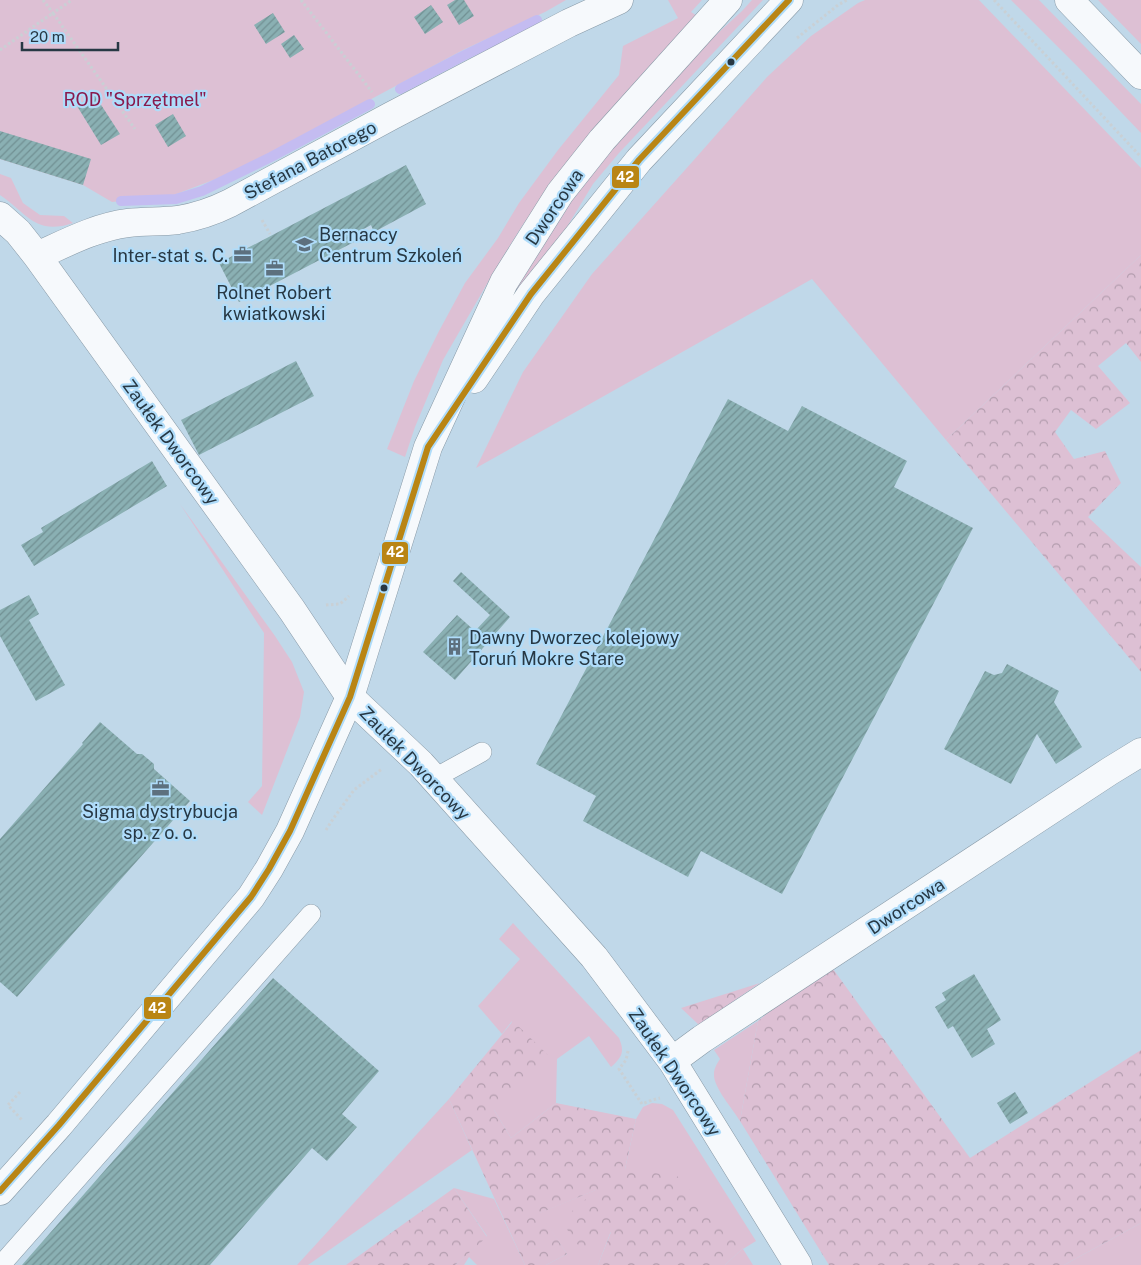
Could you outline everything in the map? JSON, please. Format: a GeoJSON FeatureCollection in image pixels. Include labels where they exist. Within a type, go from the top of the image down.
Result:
{"type":"FeatureCollection","features":[{"type":"Feature","properties":{"kind":"street","name":"Stefana Batorego"},"geometry":{"type":"LineString","coordinates":[[37,256],[76,239],[116,226],[128,223],[184,219],[223,206],[569,23],[619,0]]}},
{"type":"Feature","properties":{"kind":"street","name":"Dworcowa"},"geometry":{"type":"LineString","coordinates":[[0,1191],[59,1125],[251,897],[269,869],[290,831],[350,697],[428,447],[504,282],[560,193],[602,140],[728,0]]}},
{"type":"Feature","properties":{"kind":"street","name":"Dworcowa"},"geometry":{"type":"LineString","coordinates":[[428,447],[531,294],[639,160],[789,0]]}},
{"type":"Feature","properties":{"kind":"street"},"geometry":{"type":"LineString","coordinates":[[1069,0],[1141,75]]}},
{"type":"Feature","properties":{"kind":"street"},"geometry":{"type":"LineString","coordinates":[[0,216],[23,238],[37,256]]}},
{"type":"Feature","properties":{"kind":"street","name":"Zaułek Dworcowy"},"geometry":{"type":"LineString","coordinates":[[37,256],[292,610],[350,697],[421,764],[594,957],[672,1061],[798,1265]]}},
{"type":"Feature","properties":{"kind":"street","name":"Dworcowa"},"geometry":{"type":"LineString","coordinates":[[672,1061],[1085,787],[1141,752]]}},
{"type":"Feature","properties":{"kind":"lane"},"geometry":{"type":"LineString","coordinates":[[433,779],[482,752]]}},
{"type":"Feature","properties":{"kind":"lane"},"geometry":{"type":"LineString","coordinates":[[1,1265],[311,914]]}},
{"type":"Feature","properties":{"kind":"path"},"geometry":{"type":"LineString","coordinates":[[43,0],[135,128]]}},
{"type":"Feature","properties":{"kind":"path"},"geometry":{"type":"LineString","coordinates":[[0,50],[72,0]]}},
{"type":"Feature","properties":{"kind":"path"},"geometry":{"type":"LineString","coordinates":[[301,0],[391,116]]}},
{"type":"Feature","properties":{"kind":"path"},"geometry":{"type":"LineString","coordinates":[[793,42],[838,5],[847,0]]}},
{"type":"Feature","properties":{"kind":"path"},"geometry":{"type":"LineString","coordinates":[[994,0],[1141,157]]}},
{"type":"Feature","properties":{"kind":"path"},"geometry":{"type":"LineString","coordinates":[[261,218],[270,234]]}},
{"type":"Feature","properties":{"kind":"path"},"geometry":{"type":"LineString","coordinates":[[292,610],[309,601],[319,605],[340,604],[352,594]]}},
{"type":"Feature","properties":{"kind":"path"},"geometry":{"type":"LineString","coordinates":[[323,835],[354,790],[404,748]]}},
{"type":"Feature","properties":{"kind":"path"},"geometry":{"type":"LineString","coordinates":[[380,770],[388,772]]}},
{"type":"Feature","properties":{"kind":"path"},"geometry":{"type":"LineString","coordinates":[[628,1049],[626,1060],[619,1069],[642,1104],[660,1098],[666,1100]]}},
{"type":"Feature","properties":{"kind":"green space","name":"ROD \"Sprzętmel\""},"geometry":{"type":"Polygon","coordinates":[[[0,0],[566,0],[545,12],[463,50],[274,151],[216,179],[171,196],[112,202],[83,185],[0,159],[0,0]]]}},
{"type":"Feature","properties":{"kind":"green space"},"geometry":{"type":"Polygon","coordinates":[[[668,0],[702,0],[691,12],[699,17],[587,139],[522,226],[443,360],[415,427],[405,457],[387,449],[414,381],[465,283],[498,238],[519,203],[558,150],[619,75],[623,46],[678,18],[668,0]]]}},
{"type":"Feature","properties":{"kind":"green space"},"geometry":{"type":"Polygon","coordinates":[[[752,0],[763,0],[619,153],[593,184],[536,275],[495,316],[528,261],[591,173],[693,56],[752,0]]]}},
{"type":"Feature","properties":{"kind":"green space"},"geometry":{"type":"Polygon","coordinates":[[[865,0],[979,0],[1141,168],[1141,255],[946,440],[812,279],[476,468],[523,372],[592,274],[767,77],[811,36],[865,0]]]}},
{"type":"Feature","properties":{"kind":"green space"},"geometry":{"type":"Polygon","coordinates":[[[1011,0],[1039,0],[1141,104],[1141,133],[1078,67],[1011,0]]]}},
{"type":"Feature","properties":{"kind":"green space"},"geometry":{"type":"Polygon","coordinates":[[[1098,0],[1141,0],[1141,44],[1098,0]]]}},
{"type":"Feature","properties":{"kind":"green space"},"geometry":{"type":"Polygon","coordinates":[[[0,174],[11,178],[23,203],[40,215],[64,216],[73,223],[49,227],[32,221],[0,195],[0,174]]]}},
{"type":"Feature","properties":{"kind":"green space"},"geometry":{"type":"Polygon","coordinates":[[[1141,255],[1141,362],[1126,343],[1098,366],[1130,403],[1096,429],[1071,410],[1055,432],[1074,459],[1105,451],[1121,483],[1088,517],[1141,567],[1141,672],[946,440],[1141,255]]]}},
{"type":"Feature","properties":{"kind":"green space"},"geometry":{"type":"Polygon","coordinates":[[[180,504],[275,636],[292,662],[304,692],[300,717],[262,815],[248,802],[262,786],[264,633],[180,504]]]}},
{"type":"Feature","properties":{"kind":"green space"},"geometry":{"type":"Polygon","coordinates":[[[513,923],[619,1038],[622,1051],[618,1060],[611,1067],[589,1036],[557,1059],[556,1103],[511,1138],[494,1110],[512,1021],[502,1034],[478,1006],[520,959],[499,939],[513,923]]]}},
{"type":"Feature","properties":{"kind":"green space"},"geometry":{"type":"Polygon","coordinates":[[[828,962],[970,1158],[1141,1050],[1141,1223],[1064,1265],[829,1265],[740,1121],[758,1021],[828,962]]]}},
{"type":"Feature","properties":{"kind":"green space"},"geometry":{"type":"Polygon","coordinates":[[[760,983],[699,1025],[681,1008],[760,983]]]}},
{"type":"Feature","properties":{"kind":"green space"},"geometry":{"type":"Polygon","coordinates":[[[513,1021],[548,1055],[494,1110],[511,1138],[556,1103],[636,1119],[625,1169],[677,1176],[743,1248],[725,1265],[598,1265],[611,1232],[583,1252],[561,1221],[596,1190],[540,1213],[567,1254],[546,1265],[525,1265],[449,1099],[513,1021]]]}},
{"type":"Feature","properties":{"kind":"green space"},"geometry":{"type":"Polygon","coordinates":[[[758,1021],[740,1121],[717,1085],[714,1072],[720,1059],[714,1050],[758,1021]]]}},
{"type":"Feature","properties":{"kind":"green space"},"geometry":{"type":"Polygon","coordinates":[[[449,1099],[472,1150],[308,1265],[297,1265],[449,1099]]]}},
{"type":"Feature","properties":{"kind":"green space"},"geometry":{"type":"Polygon","coordinates":[[[652,1103],[662,1104],[673,1110],[756,1241],[743,1249],[753,1265],[725,1265],[743,1248],[625,1169],[636,1119],[643,1107],[652,1103]]]}},
{"type":"Feature","properties":{"kind":"green space"},"geometry":{"type":"Polygon","coordinates":[[[454,1188],[494,1199],[525,1265],[477,1265],[469,1257],[464,1265],[455,1265],[487,1236],[454,1188]]]}},
{"type":"Feature","properties":{"kind":"green space"},"geometry":{"type":"Polygon","coordinates":[[[454,1188],[487,1237],[455,1265],[346,1265],[454,1188]]]}},
{"type":"Feature","properties":{"kind":"green space"},"geometry":{"type":"Polygon","coordinates":[[[598,1189],[611,1231],[598,1265],[546,1265],[567,1254],[539,1213],[598,1189]]]}},
{"type":"Feature","properties":{"kind":"green space"},"geometry":{"type":"Polygon","coordinates":[[[1141,1223],[1141,1265],[1064,1265],[1141,1223]]]}},
{"type":"Feature","properties":{"kind":"building"},"geometry":{"type":"Polygon","coordinates":[[[455,0],[464,0],[474,16],[459,25],[447,5],[455,0]]]}},
{"type":"Feature","properties":{"kind":"building"},"geometry":{"type":"Polygon","coordinates":[[[431,5],[443,22],[425,34],[414,17],[431,5]]]}},
{"type":"Feature","properties":{"kind":"building"},"geometry":{"type":"Polygon","coordinates":[[[273,13],[285,32],[266,44],[254,25],[273,13]]]}},
{"type":"Feature","properties":{"kind":"building"},"geometry":{"type":"Polygon","coordinates":[[[294,35],[304,49],[290,58],[281,44],[294,35]]]}},
{"type":"Feature","properties":{"kind":"building"},"geometry":{"type":"Polygon","coordinates":[[[94,94],[120,134],[101,145],[77,106],[94,94]]]}},
{"type":"Feature","properties":{"kind":"building"},"geometry":{"type":"Polygon","coordinates":[[[173,114],[186,136],[168,147],[155,125],[173,114]]]}},
{"type":"Feature","properties":{"kind":"building"},"geometry":{"type":"Polygon","coordinates":[[[0,131],[91,159],[83,185],[0,159],[0,131]]]}},
{"type":"Feature","properties":{"kind":"building"},"geometry":{"type":"Polygon","coordinates":[[[406,165],[426,204],[374,232],[371,225],[351,236],[354,242],[239,302],[219,263],[406,165]]]}},
{"type":"Feature","properties":{"kind":"building"},"geometry":{"type":"Polygon","coordinates":[[[296,361],[314,396],[199,455],[181,420],[296,361]]]}},
{"type":"Feature","properties":{"kind":"building"},"geometry":{"type":"Polygon","coordinates":[[[728,399],[788,431],[802,406],[907,461],[894,487],[973,528],[782,894],[701,851],[688,877],[583,821],[596,796],[536,764],[728,399]]]}},
{"type":"Feature","properties":{"kind":"building"},"geometry":{"type":"Polygon","coordinates":[[[152,461],[167,486],[34,566],[21,545],[43,532],[41,528],[152,461]]]}},
{"type":"Feature","properties":{"kind":"building","name":"Dawny Dworzec kolejowy Toruń Mokre Stare"},"geometry":{"type":"Polygon","coordinates":[[[461,572],[510,617],[455,680],[423,652],[457,615],[475,631],[490,615],[453,581],[461,572]]]}},
{"type":"Feature","properties":{"kind":"building"},"geometry":{"type":"Polygon","coordinates":[[[29,595],[39,614],[29,620],[65,685],[36,701],[0,636],[0,610],[29,595]]]}},
{"type":"Feature","properties":{"kind":"building"},"geometry":{"type":"Polygon","coordinates":[[[1007,664],[1059,691],[1054,702],[1082,747],[1056,764],[1037,734],[1011,784],[944,749],[985,671],[994,675],[1002,673],[1007,664]]]}},
{"type":"Feature","properties":{"kind":"building"},"geometry":{"type":"Polygon","coordinates":[[[100,722],[137,754],[142,754],[154,764],[154,769],[190,801],[17,997],[0,982],[0,839],[100,722]]]}},
{"type":"Feature","properties":{"kind":"building"},"geometry":{"type":"Polygon","coordinates":[[[974,974],[1001,1020],[987,1029],[995,1044],[972,1058],[953,1026],[948,1029],[935,1007],[946,1000],[942,993],[974,974]]]}},
{"type":"Feature","properties":{"kind":"building"},"geometry":{"type":"Polygon","coordinates":[[[273,978],[379,1071],[342,1114],[357,1127],[327,1161],[312,1148],[210,1265],[22,1265],[273,978]]]}},
{"type":"Feature","properties":{"kind":"building"},"geometry":{"type":"Polygon","coordinates":[[[1015,1092],[1028,1113],[1010,1124],[997,1103],[1015,1092]]]}},
{"type":"Feature","properties":{"kind":"waterway"},"geometry":{"type":"LineString","coordinates":[[400,89],[537,20]]}},
{"type":"Feature","properties":{"kind":"waterway"},"geometry":{"type":"LineString","coordinates":[[121,201],[176,199],[202,191],[271,157],[370,104]]}},
{"type":"Feature","properties":{"kind":"transit line","name":"42"},"geometry":{"type":"LineString","coordinates":[[0,1191],[59,1125],[251,897],[269,869],[290,831],[350,697],[428,447],[531,294],[639,160],[789,0]]}},
{"type":"Feature","properties":{"kind":"place","name":"Bernaccy Centrum Szkoleń"},"geometry":{"type":"Point","coordinates":[305,244]}},
{"type":"Feature","properties":{"kind":"place","name":"Inter-stat s. C."},"geometry":{"type":"Point","coordinates":[242,255]}},
{"type":"Feature","properties":{"kind":"place","name":"Rolnet Robert kwiatkowski"},"geometry":{"type":"Point","coordinates":[274,269]}},
{"type":"Feature","properties":{"kind":"place","name":"Dawny Dworzec kolejowy Toruń Mokre Stare"},"geometry":{"type":"Point","coordinates":[455,647]}},
{"type":"Feature","properties":{"kind":"place","name":"Sigma dystrybucja sp. z o. o."},"geometry":{"type":"Point","coordinates":[160,788]}}]}
